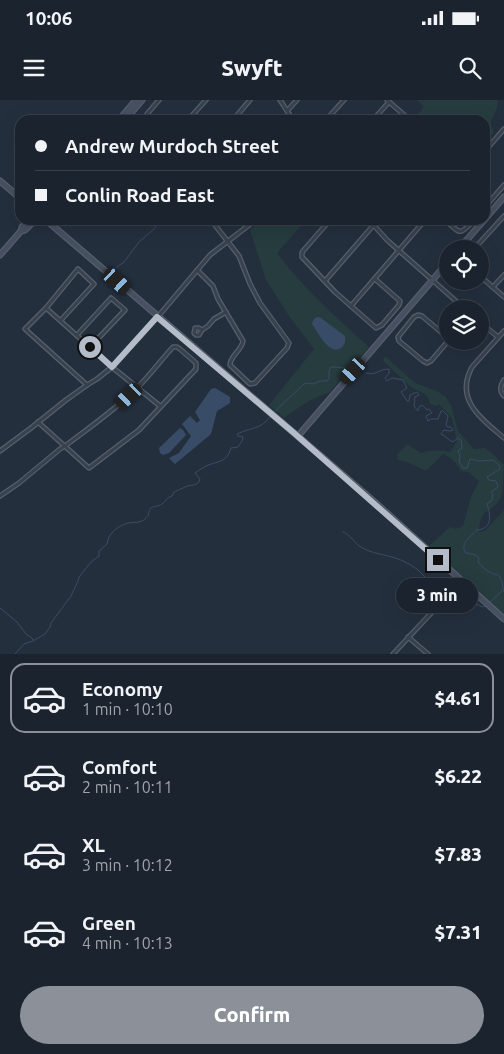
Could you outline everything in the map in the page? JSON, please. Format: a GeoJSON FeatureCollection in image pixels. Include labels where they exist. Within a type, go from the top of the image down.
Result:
{"type":"FeatureCollection","features":[{"type":"Feature","properties":{"kind":"street"},"geometry":{"type":"LineString","coordinates":[[123,115],[136,100]]}},
{"type":"Feature","properties":{"kind":"street"},"geometry":{"type":"LineString","coordinates":[[129,115],[142,100]]}},
{"type":"Feature","properties":{"kind":"street"},"geometry":{"type":"LineString","coordinates":[[146,115],[159,100]]}},
{"type":"Feature","properties":{"kind":"street"},"geometry":{"type":"LineString","coordinates":[[192,115],[206,100]]}},
{"type":"Feature","properties":{"kind":"street"},"geometry":{"type":"LineString","coordinates":[[237,115],[250,100]]}},
{"type":"Feature","properties":{"kind":"street"},"geometry":{"type":"LineString","coordinates":[[280,100],[290,115]]}},
{"type":"Feature","properties":{"kind":"street"},"geometry":{"type":"LineString","coordinates":[[287,111],[297,100]]}},
{"type":"Feature","properties":{"kind":"street"},"geometry":{"type":"LineString","coordinates":[[330,115],[344,100]]}},
{"type":"Feature","properties":{"kind":"street"},"geometry":{"type":"LineString","coordinates":[[377,115],[388,101],[404,115]]}},
{"type":"Feature","properties":{"kind":"street"},"geometry":{"type":"LineString","coordinates":[[490,145],[504,129]]}},
{"type":"Feature","properties":{"kind":"street"},"geometry":{"type":"LineString","coordinates":[[0,181],[15,194]]}},
{"type":"Feature","properties":{"kind":"street"},"geometry":{"type":"LineString","coordinates":[[490,201],[504,186]]}},
{"type":"Feature","properties":{"kind":"street"},"geometry":{"type":"LineString","coordinates":[[490,214],[504,197]]}},
{"type":"Feature","properties":{"kind":"street"},"geometry":{"type":"LineString","coordinates":[[482,240],[504,216]]}},
{"type":"Feature","properties":{"kind":"street"},"geometry":{"type":"LineString","coordinates":[[0,255],[25,225]]}},
{"type":"Feature","properties":{"kind":"street"},"geometry":{"type":"LineString","coordinates":[[21,231],[30,225]]}},
{"type":"Feature","properties":{"kind":"street"},"geometry":{"type":"LineString","coordinates":[[52,225],[378,505],[504,619]]}},
{"type":"Feature","properties":{"kind":"street"},"geometry":{"type":"LineString","coordinates":[[197,270],[213,286],[218,299],[243,341],[242,346],[230,360],[230,365],[250,384],[255,383],[288,348],[289,343],[260,303],[239,256],[215,225]]}},
{"type":"Feature","properties":{"kind":"street"},"geometry":{"type":"LineString","coordinates":[[0,450],[112,367],[210,255],[249,225]]}},
{"type":"Feature","properties":{"kind":"street"},"geometry":{"type":"LineString","coordinates":[[326,225],[303,251],[302,255],[335,292],[376,328],[382,326],[399,305],[400,301],[375,279]]}},
{"type":"Feature","properties":{"kind":"street"},"geometry":{"type":"LineString","coordinates":[[325,281],[373,225],[398,250],[455,300]]}},
{"type":"Feature","properties":{"kind":"street"},"geometry":{"type":"LineString","coordinates":[[351,306],[420,225]]}},
{"type":"Feature","properties":{"kind":"street"},"geometry":{"type":"LineString","coordinates":[[451,225],[461,232],[470,225]]}},
{"type":"Feature","properties":{"kind":"street"},"geometry":{"type":"LineString","coordinates":[[467,240],[481,225]]}},
{"type":"Feature","properties":{"kind":"street"},"geometry":{"type":"LineString","coordinates":[[61,320],[94,284],[78,269],[46,308],[25,329],[87,385]]}},
{"type":"Feature","properties":{"kind":"street"},"geometry":{"type":"LineString","coordinates":[[298,436],[439,272]]}},
{"type":"Feature","properties":{"kind":"street"},"geometry":{"type":"LineString","coordinates":[[493,288],[504,274]]}},
{"type":"Feature","properties":{"kind":"street"},"geometry":{"type":"LineString","coordinates":[[489,284],[504,297]]}},
{"type":"Feature","properties":{"kind":"street"},"geometry":{"type":"LineString","coordinates":[[77,335],[111,298],[125,310],[90,347]]}},
{"type":"Feature","properties":{"kind":"street"},"geometry":{"type":"LineString","coordinates":[[46,308],[112,367],[160,406]]}},
{"type":"Feature","properties":{"kind":"street"},"geometry":{"type":"LineString","coordinates":[[202,330],[214,319],[226,312]]}},
{"type":"Feature","properties":{"kind":"street"},"geometry":{"type":"LineString","coordinates":[[418,315],[422,316],[448,340],[428,363],[399,341],[398,337],[414,317],[418,315]]}},
{"type":"Feature","properties":{"kind":"street"},"geometry":{"type":"LineString","coordinates":[[489,330],[498,337]]}},
{"type":"Feature","properties":{"kind":"street"},"geometry":{"type":"LineString","coordinates":[[504,330],[472,367],[469,373],[467,388],[467,395],[473,409],[481,419],[504,438]]}},
{"type":"Feature","properties":{"kind":"street"},"geometry":{"type":"LineString","coordinates":[[0,496],[19,483],[65,446],[111,412],[138,387],[173,348],[177,347],[196,363],[196,368],[139,430],[89,468],[65,446],[38,422]]}},
{"type":"Feature","properties":{"kind":"street"},"geometry":{"type":"LineString","coordinates":[[504,380],[500,390],[504,396]]}},
{"type":"Feature","properties":{"kind":"street"},"geometry":{"type":"LineString","coordinates":[[500,435],[504,430]]}},
{"type":"Feature","properties":{"kind":"street"},"geometry":{"type":"LineString","coordinates":[[393,654],[461,580]]}},
{"type":"Feature","properties":{"kind":"street"},"geometry":{"type":"LineString","coordinates":[[408,637],[428,654]]}},
{"type":"Feature","properties":{"kind":"green space"},"geometry":{"type":"Polygon","coordinates":[[[417,100],[498,100],[497,108],[491,121],[494,130],[490,136],[490,115],[417,115],[424,107],[417,100]]]}},
{"type":"Feature","properties":{"kind":"green space"},"geometry":{"type":"Polygon","coordinates":[[[302,225],[277,253],[309,291],[369,347],[329,393],[311,400],[284,418],[269,405],[314,349],[289,316],[266,280],[250,230],[255,226],[302,225]]]}},
{"type":"Feature","properties":{"kind":"green space"},"geometry":{"type":"Polygon","coordinates":[[[384,357],[415,383],[437,391],[446,397],[451,406],[458,431],[474,449],[485,448],[504,465],[501,497],[498,503],[484,514],[479,532],[485,531],[504,510],[504,615],[429,548],[450,527],[456,529],[463,526],[471,497],[479,481],[468,472],[461,471],[454,461],[443,454],[427,470],[398,460],[397,455],[407,444],[421,453],[428,451],[450,452],[457,441],[452,418],[439,404],[436,406],[430,404],[425,394],[411,387],[383,361],[384,357]]]}},
{"type":"Feature","properties":{"kind":"water"},"geometry":{"type":"Polygon","coordinates":[[[318,317],[345,336],[345,342],[342,347],[333,349],[325,343],[312,324],[314,319],[318,317]]]}},
{"type":"Feature","properties":{"kind":"water"},"geometry":{"type":"Polygon","coordinates":[[[215,388],[230,397],[230,403],[217,411],[211,434],[175,464],[169,458],[179,453],[191,436],[182,424],[190,416],[197,423],[200,420],[195,412],[211,389],[215,388]]]}},
{"type":"Feature","properties":{"kind":"water"},"geometry":{"type":"Polygon","coordinates":[[[180,428],[186,435],[169,453],[163,455],[160,453],[159,448],[180,428]]]}},
{"type":"Feature","properties":{"kind":"waterway"},"geometry":{"type":"LineString","coordinates":[[110,272],[124,262],[139,242],[157,225]]}},
{"type":"Feature","properties":{"kind":"waterway"},"geometry":{"type":"LineString","coordinates":[[274,412],[304,384],[327,381],[331,367],[345,368]]}},
{"type":"Feature","properties":{"kind":"waterway"},"geometry":{"type":"LineString","coordinates":[[366,373],[372,374],[389,369],[389,373],[385,378],[387,381],[392,378],[403,380],[407,388],[401,392],[407,401],[409,401],[410,395],[417,392],[419,395],[415,397],[414,406],[418,411],[422,405],[427,410],[429,409],[432,413],[426,416],[428,421],[438,419],[441,411],[443,411],[448,416],[447,427],[451,427],[453,430],[444,430],[441,434],[453,442],[458,438],[461,440],[462,448],[458,451],[459,461],[463,468],[467,468],[470,459],[479,461],[493,460],[499,465],[500,469],[487,477],[489,480],[496,481],[498,487],[491,492],[493,495],[492,500],[487,504],[490,517],[488,524],[482,529],[477,530],[467,540],[464,550],[466,553],[476,555],[482,567],[499,576],[504,592]]}},
{"type":"Feature","properties":{"kind":"waterway"},"geometry":{"type":"LineString","coordinates":[[15,654],[24,644],[45,634],[71,596],[79,577],[91,562],[99,556],[99,551],[107,544],[109,536],[115,530],[125,524],[143,521],[148,516],[151,508],[162,504],[174,492],[197,484],[200,479],[195,473],[206,466],[221,461],[227,456],[231,448],[238,447],[243,437],[237,434],[263,424],[271,416]]}},
{"type":"Feature","properties":{"kind":"waterway"},"geometry":{"type":"LineString","coordinates":[[343,532],[365,549],[411,565],[437,587],[456,593],[465,603],[485,606]]}},
{"type":"Feature","properties":{"kind":"waterway"},"geometry":{"type":"LineString","coordinates":[[489,603],[502,591]]}},
{"type":"Feature","properties":{"kind":"waterway"},"geometry":{"type":"LineString","coordinates":[[0,608],[17,622],[33,640]]}},
{"type":"Feature","properties":{"kind":"route"},"geometry":{"type":"LineString","coordinates":[[90,347],[112,367],[157,317],[378,505],[438,560]]}}]}
